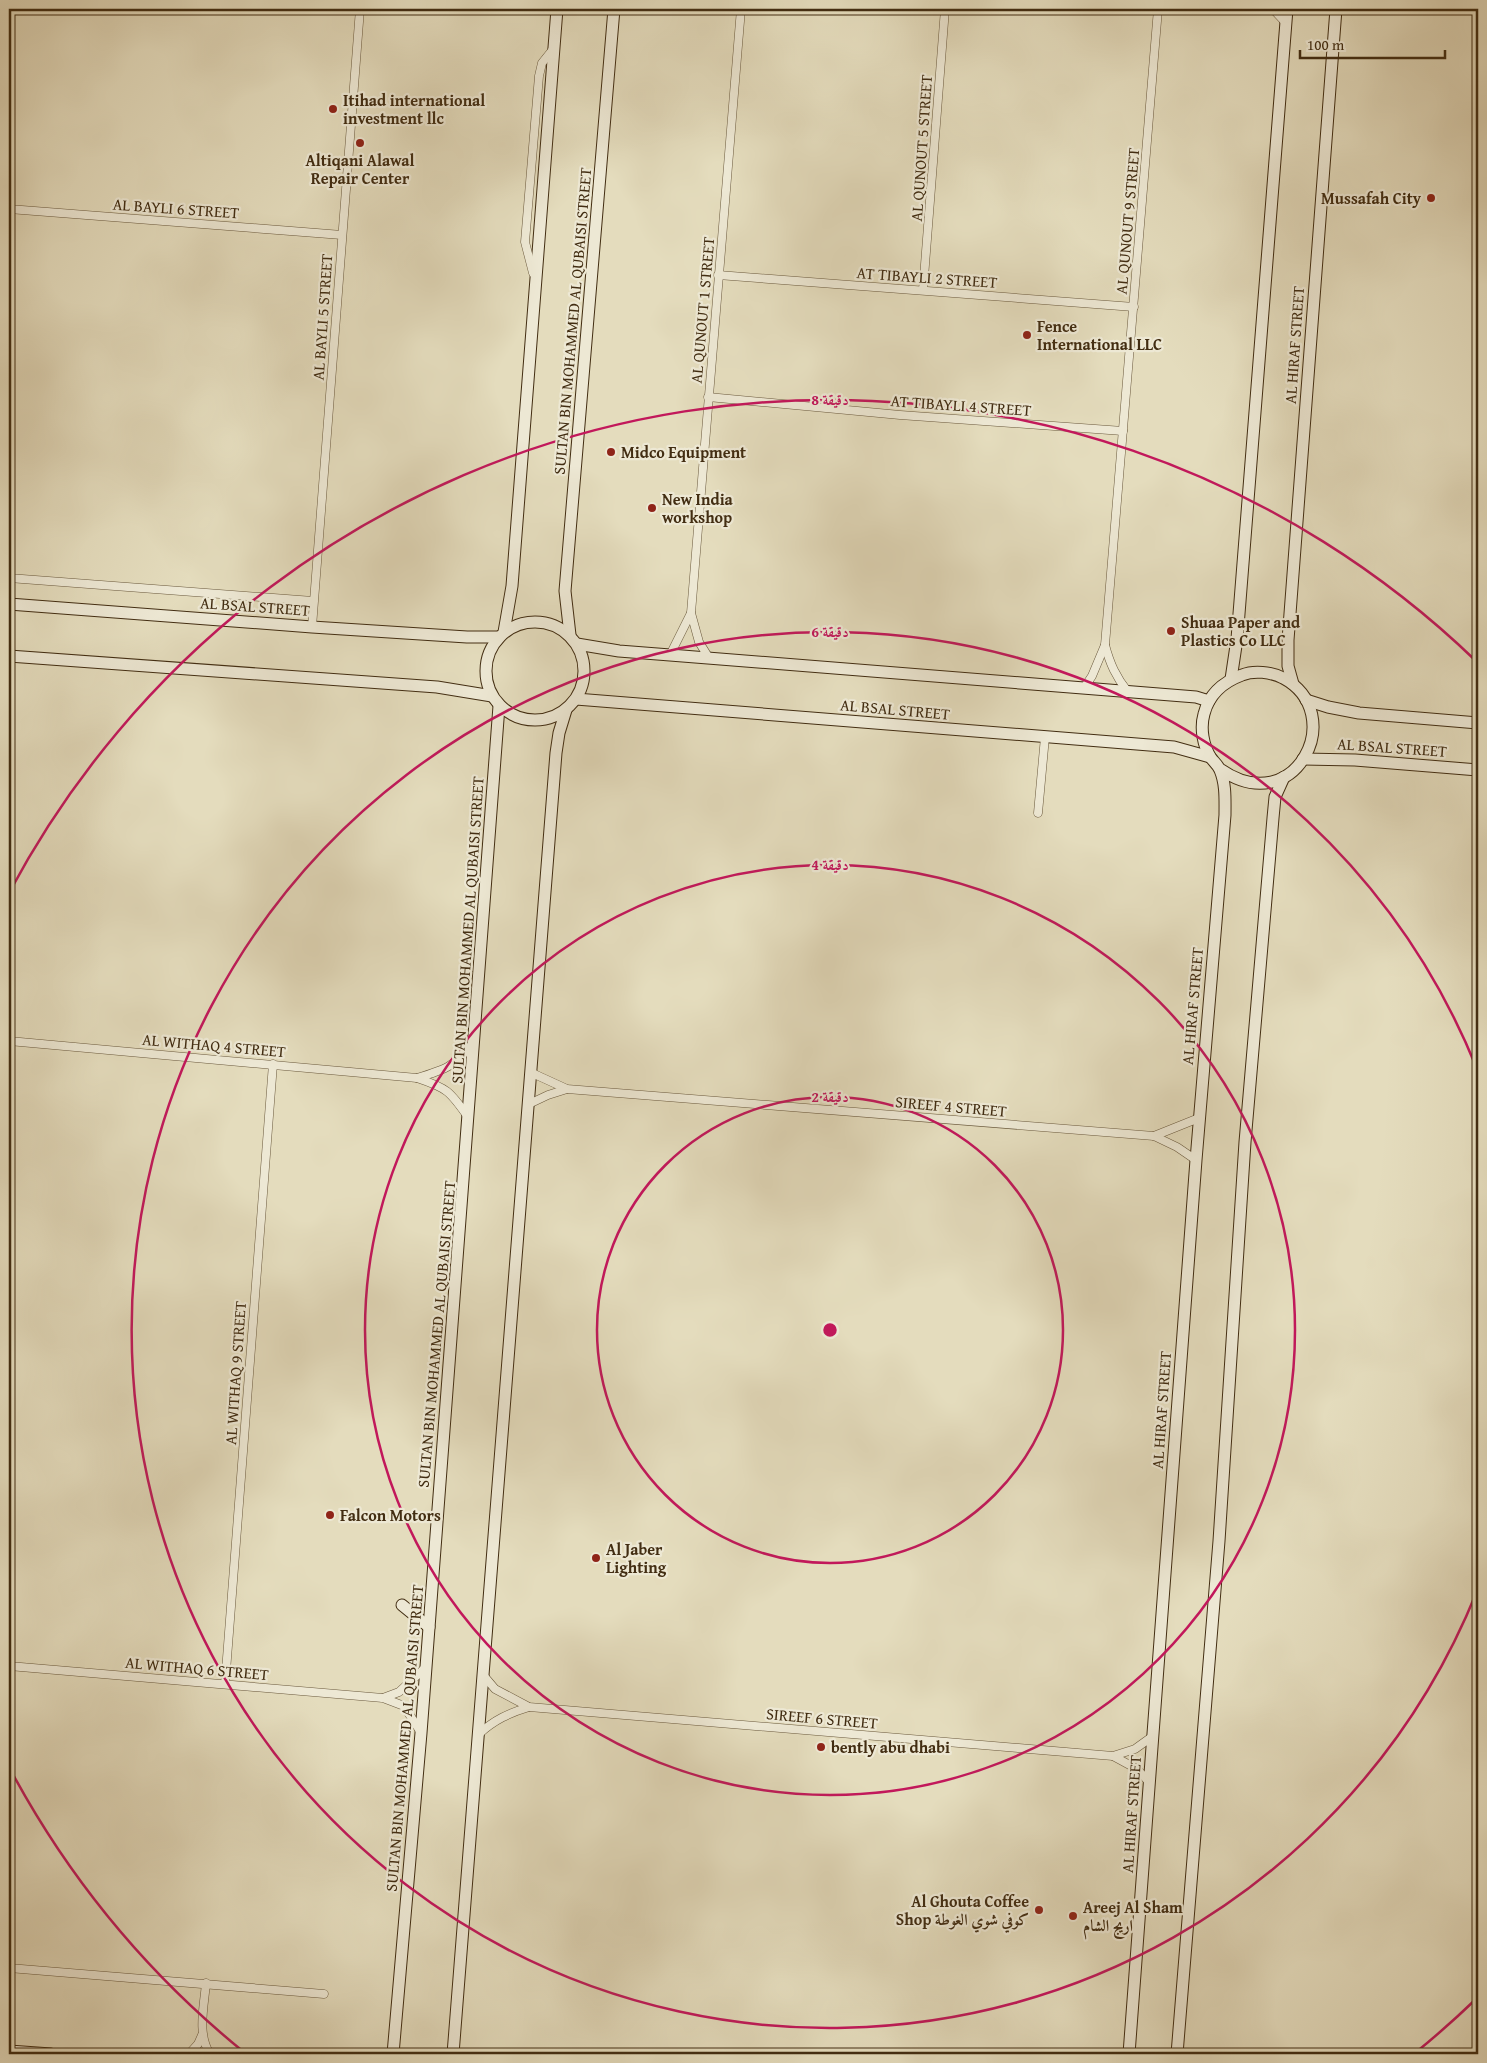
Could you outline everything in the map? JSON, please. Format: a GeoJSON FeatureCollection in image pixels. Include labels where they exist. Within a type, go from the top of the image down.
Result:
{"type":"FeatureCollection","features":[{"type":"Feature","properties":{"kind":"street","name":"AL BAYLI 5 STREET"},"geometry":{"type":"LineString","coordinates":[[312,627],[360,9]]}},
{"type":"Feature","properties":{"kind":"street"},"geometry":{"type":"LineString","coordinates":[[501,635],[522,623],[536,621],[549,623],[561,628],[573,640],[582,654],[585,669],[583,685],[576,698],[566,710],[550,719],[532,721],[514,716],[499,706],[492,696],[487,683],[486,669],[488,656],[501,635],[512,586],[557,9]]}},
{"type":"Feature","properties":{"kind":"street","name":"SULTAN BIN MOHAMMED AL QUBAISI STREET"},"geometry":{"type":"LineString","coordinates":[[573,640],[565,591],[614,9]]}},
{"type":"Feature","properties":{"kind":"street","name":"AL QUNOUT 1 STREET"},"geometry":{"type":"LineString","coordinates":[[709,658],[699,642],[691,613],[741,9]]}},
{"type":"Feature","properties":{"kind":"street","name":"AL QUNOUT 5 STREET"},"geometry":{"type":"LineString","coordinates":[[924,290],[946,9]]}},
{"type":"Feature","properties":{"kind":"street","name":"AL QUNOUT 9 STREET"},"geometry":{"type":"LineString","coordinates":[[1084,688],[1092,676],[1105,645],[1158,9]]}},
{"type":"Feature","properties":{"kind":"street"},"geometry":{"type":"LineString","coordinates":[[1273,9],[1286,23]]}},
{"type":"Feature","properties":{"kind":"street","name":"AL HIRAF STREET"},"geometry":{"type":"LineString","coordinates":[[1231,679],[1237,639],[1287,9]]}},
{"type":"Feature","properties":{"kind":"street","name":"AL HIRAF STREET"},"geometry":{"type":"LineString","coordinates":[[1293,684],[1288,666],[1288,640],[1336,9]]}},
{"type":"Feature","properties":{"kind":"street","name":"AL BAYLI 6 STREET"},"geometry":{"type":"LineString","coordinates":[[9,209],[342,235]]}},
{"type":"Feature","properties":{"kind":"street","name":"AT TIBAYLI 2 STREET"},"geometry":{"type":"LineString","coordinates":[[718,275],[1134,307]]}},
{"type":"Feature","properties":{"kind":"street","name":"AT TIBAYLI 4 STREET"},"geometry":{"type":"LineString","coordinates":[[708,397],[900,415],[1123,431]]}},
{"type":"Feature","properties":{"kind":"street"},"geometry":{"type":"LineString","coordinates":[[9,578],[314,602]]}},
{"type":"Feature","properties":{"kind":"street","name":"AL BSAL STREET"},"geometry":{"type":"LineString","coordinates":[[9,604],[466,637],[501,635]]}},
{"type":"Feature","properties":{"kind":"street","name":"AL QUNOUT 1 STREET"},"geometry":{"type":"LineString","coordinates":[[670,655],[691,613]]}},
{"type":"Feature","properties":{"kind":"street"},"geometry":{"type":"LineString","coordinates":[[573,640],[670,655],[1196,697],[1209,701]]}},
{"type":"Feature","properties":{"kind":"street","name":"AL QUNOUT 9 STREET"},"geometry":{"type":"LineString","coordinates":[[1105,645],[1110,665],[1118,680],[1128,692]]}},
{"type":"Feature","properties":{"kind":"street"},"geometry":{"type":"LineString","coordinates":[[9,656],[438,686],[492,696]]}},
{"type":"Feature","properties":{"kind":"street"},"geometry":{"type":"LineString","coordinates":[[1263,672],[1279,676],[1293,684],[1306,700],[1313,724],[1309,748],[1295,769],[1284,777],[1268,783],[1250,783],[1234,778],[1220,769],[1210,757],[1204,744],[1202,729],[1204,714],[1215,692],[1231,679],[1246,673],[1263,672]]}},
{"type":"Feature","properties":{"kind":"street","name":"AL BSAL STREET"},"geometry":{"type":"LineString","coordinates":[[576,698],[1174,747],[1210,757]]}},
{"type":"Feature","properties":{"kind":"street","name":"AL BSAL STREET"},"geometry":{"type":"LineString","coordinates":[[1306,700],[1328,707],[1359,713],[1478,723]]}},
{"type":"Feature","properties":{"kind":"street","name":"SULTAN BIN MOHAMMED AL QUBAISI STREET"},"geometry":{"type":"LineString","coordinates":[[393,2054],[421,1733],[499,706]]}},
{"type":"Feature","properties":{"kind":"street"},"geometry":{"type":"LineString","coordinates":[[453,2054],[530,1104],[556,754],[559,733],[566,710]]}},
{"type":"Feature","properties":{"kind":"street"},"geometry":{"type":"LineString","coordinates":[[1038,813],[1045,737]]}},
{"type":"Feature","properties":{"kind":"street","name":"AL BSAL STREET"},"geometry":{"type":"LineString","coordinates":[[1303,759],[1355,760],[1478,770]]}},
{"type":"Feature","properties":{"kind":"street","name":"AL HIRAF STREET"},"geometry":{"type":"LineString","coordinates":[[1129,2054],[1199,1118],[1225,815],[1225,791],[1220,769]]}},
{"type":"Feature","properties":{"kind":"street"},"geometry":{"type":"LineString","coordinates":[[1177,2054],[1219,1541],[1246,1132],[1275,797],[1284,777]]}},
{"type":"Feature","properties":{"kind":"street","name":"AL WITHAQ 4 STREET"},"geometry":{"type":"LineString","coordinates":[[417,1078],[445,1070],[460,1058],[475,1040]]}},
{"type":"Feature","properties":{"kind":"street","name":"AL WITHAQ 4 STREET"},"geometry":{"type":"LineString","coordinates":[[9,1041],[417,1078],[442,1086],[456,1099],[469,1118]]}},
{"type":"Feature","properties":{"kind":"street","name":"AL WITHAQ 9 STREET"},"geometry":{"type":"LineString","coordinates":[[225,1684],[273,1064]]}},
{"type":"Feature","properties":{"kind":"street","name":"SIREEF 4 STREET"},"geometry":{"type":"LineString","coordinates":[[532,1073],[567,1089]]}},
{"type":"Feature","properties":{"kind":"street","name":"SIREEF 4 STREET"},"geometry":{"type":"LineString","coordinates":[[530,1104],[548,1094],[567,1089],[1154,1136],[1196,1160]]}},
{"type":"Feature","properties":{"kind":"street","name":"SIREEF 4 STREET"},"geometry":{"type":"LineString","coordinates":[[1154,1136],[1199,1118]]}},
{"type":"Feature","properties":{"kind":"street"},"geometry":{"type":"LineString","coordinates":[[402,1604],[429,1627]]}},
{"type":"Feature","properties":{"kind":"street","name":"AL WITHAQ 6 STREET"},"geometry":{"type":"LineString","coordinates":[[9,1666],[383,1698],[404,1706],[421,1733]]}},
{"type":"Feature","properties":{"kind":"street"},"geometry":{"type":"LineString","coordinates":[[383,1698],[398,1692],[426,1667]]}},
{"type":"Feature","properties":{"kind":"street","name":"SIREEF 6 STREET"},"geometry":{"type":"LineString","coordinates":[[484,1676],[495,1689],[529,1707]]}},
{"type":"Feature","properties":{"kind":"street","name":"SIREEF 6 STREET"},"geometry":{"type":"LineString","coordinates":[[479,1734],[492,1722],[509,1713],[529,1707],[1113,1756],[1130,1764],[1150,1783]]}},
{"type":"Feature","properties":{"kind":"street","name":"SIREEF 6 STREET"},"geometry":{"type":"LineString","coordinates":[[1113,1756],[1135,1749],[1153,1736]]}},
{"type":"Feature","properties":{"kind":"street"},"geometry":{"type":"LineString","coordinates":[[9,1968],[324,1994]]}},
{"type":"Feature","properties":{"kind":"street"},"geometry":{"type":"LineString","coordinates":[[189,2054],[198,2044],[202,2035],[206,1983]]}},
{"type":"Feature","properties":{"kind":"street"},"geometry":{"type":"LineString","coordinates":[[202,2035],[205,2046],[210,2054]]}},
{"type":"Feature","properties":{"kind":"street"},"geometry":{"type":"LineString","coordinates":[[9,2051],[51,2054]]}},
{"type":"Feature","properties":{"kind":"place","name":"Itihad international investment llc"},"geometry":{"type":"Point","coordinates":[333,109]}},
{"type":"Feature","properties":{"kind":"place","name":"Altiqani Alawal Repair Center"},"geometry":{"type":"Point","coordinates":[360,143]}},
{"type":"Feature","properties":{"kind":"place","name":"Mussafah City"},"geometry":{"type":"Point","coordinates":[1431,198]}},
{"type":"Feature","properties":{"kind":"place","name":"Fence International LLC"},"geometry":{"type":"Point","coordinates":[1027,335]}},
{"type":"Feature","properties":{"kind":"place","name":"Midco Equipment"},"geometry":{"type":"Point","coordinates":[611,452]}},
{"type":"Feature","properties":{"kind":"place","name":"New India workshop"},"geometry":{"type":"Point","coordinates":[652,508]}},
{"type":"Feature","properties":{"kind":"place","name":"Shuaa Paper and Plastics Co LLC"},"geometry":{"type":"Point","coordinates":[1171,631]}},
{"type":"Feature","properties":{"kind":"place","name":"Falcon Motors"},"geometry":{"type":"Point","coordinates":[330,1515]}},
{"type":"Feature","properties":{"kind":"place","name":"Al Jaber Lighting"},"geometry":{"type":"Point","coordinates":[596,1558]}},
{"type":"Feature","properties":{"kind":"place","name":"bently abu dhabi"},"geometry":{"type":"Point","coordinates":[821,1747]}},
{"type":"Feature","properties":{"kind":"place","name":"Al Ghouta Coffee Shop كوفي شوي الغوطة"},"geometry":{"type":"Point","coordinates":[1039,1910]}},
{"type":"Feature","properties":{"kind":"place","name":"Areej Al Sham اريج الشام"},"geometry":{"type":"Point","coordinates":[1073,1916]}}]}
